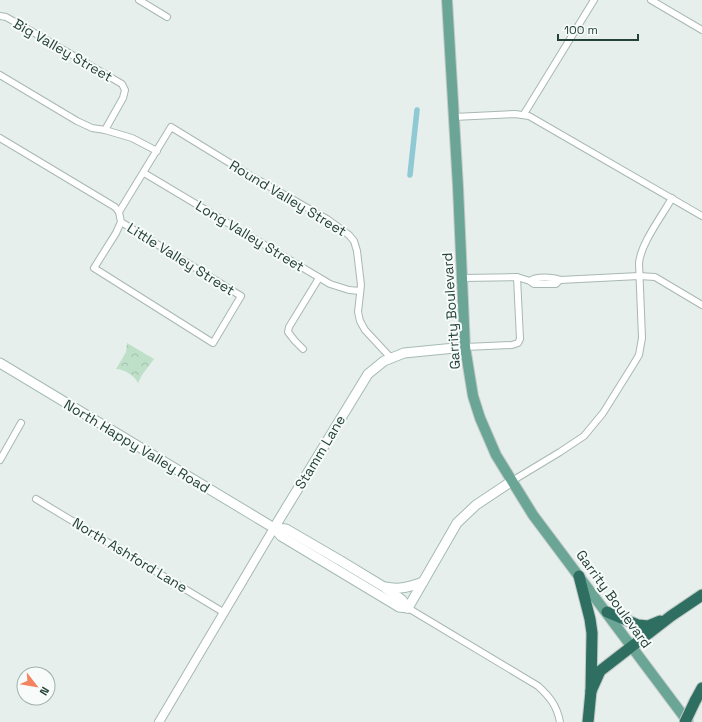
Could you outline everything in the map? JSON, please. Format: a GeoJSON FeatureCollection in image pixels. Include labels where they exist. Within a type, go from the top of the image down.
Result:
{"type":"FeatureCollection","features":[{"type":"Feature","properties":{"kind":"highway"},"geometry":{"type":"LineString","coordinates":[[579,576],[592,633],[591,691],[588,722]]}},
{"type":"Feature","properties":{"kind":"highway"},"geometry":{"type":"LineString","coordinates":[[591,691],[600,671],[671,616],[702,595]]}},
{"type":"Feature","properties":{"kind":"highway"},"geometry":{"type":"LineString","coordinates":[[607,612],[638,626],[648,626],[671,616]]}},
{"type":"Feature","properties":{"kind":"highway"},"geometry":{"type":"LineString","coordinates":[[687,722],[702,688]]}},
{"type":"Feature","properties":{"kind":"main road","name":"Garrity Boulevard"},"geometry":{"type":"LineString","coordinates":[[446,0],[463,278],[465,346],[473,396],[480,418],[496,455],[533,515],[607,612],[687,722]]}},
{"type":"Feature","properties":{"kind":"main road","name":"Stamm Lane"},"geometry":{"type":"LineString","coordinates":[[274,528],[368,374],[384,361],[404,353],[465,346]]}},
{"type":"Feature","properties":{"kind":"main road","name":"North Happy Valley Road"},"geometry":{"type":"LineString","coordinates":[[0,363],[274,528],[281,536],[399,607],[408,608]]}},
{"type":"Feature","properties":{"kind":"main road"},"geometry":{"type":"LineString","coordinates":[[408,608],[457,523],[476,505],[512,481]]}},
{"type":"Feature","properties":{"kind":"main road","name":"North Happy Valley Road"},"geometry":{"type":"LineString","coordinates":[[274,528],[286,529],[384,587],[402,600],[408,608]]}},
{"type":"Feature","properties":{"kind":"main road"},"geometry":{"type":"LineString","coordinates":[[384,587],[404,589],[423,582]]}},
{"type":"Feature","properties":{"kind":"street"},"geometry":{"type":"LineString","coordinates":[[139,0],[150,3],[167,17]]}},
{"type":"Feature","properties":{"kind":"street"},"geometry":{"type":"LineString","coordinates":[[524,114],[594,0]]}},
{"type":"Feature","properties":{"kind":"street"},"geometry":{"type":"LineString","coordinates":[[651,0],[701,27]]}},
{"type":"Feature","properties":{"kind":"street","name":"Big Valley Street"},"geometry":{"type":"LineString","coordinates":[[0,16],[6,17],[122,84],[125,90],[123,98],[105,130]]}},
{"type":"Feature","properties":{"kind":"street"},"geometry":{"type":"LineString","coordinates":[[0,75],[77,122],[92,128],[105,130],[132,138],[157,151],[119,212]]}},
{"type":"Feature","properties":{"kind":"street"},"geometry":{"type":"LineString","coordinates":[[454,117],[524,114],[538,120],[702,216]]}},
{"type":"Feature","properties":{"kind":"street","name":"Round Valley Street"},"geometry":{"type":"LineString","coordinates":[[157,151],[171,127],[251,176],[327,219],[349,235],[354,241],[357,251],[361,285],[358,312],[360,321],[365,330],[391,358]]}},
{"type":"Feature","properties":{"kind":"street"},"geometry":{"type":"LineString","coordinates":[[0,138],[115,206],[119,212],[121,222]]}},
{"type":"Feature","properties":{"kind":"street","name":"Long Valley Street"},"geometry":{"type":"LineString","coordinates":[[144,173],[319,278],[330,284],[349,290],[360,291]]}},
{"type":"Feature","properties":{"kind":"street"},"geometry":{"type":"LineString","coordinates":[[512,481],[584,436],[602,413],[639,355],[642,338],[639,276],[640,256],[643,247],[672,198]]}},
{"type":"Feature","properties":{"kind":"street","name":"Little Valley Street"},"geometry":{"type":"LineString","coordinates":[[121,222],[241,296],[213,343],[94,268],[116,233],[121,222]]}},
{"type":"Feature","properties":{"kind":"street"},"geometry":{"type":"LineString","coordinates":[[463,278],[517,277],[530,281],[533,278],[556,278],[560,280],[639,276],[655,277],[702,305]]}},
{"type":"Feature","properties":{"kind":"street","name":"Stamm Lane"},"geometry":{"type":"LineString","coordinates":[[465,346],[512,345],[518,343],[520,339],[517,277]]}},
{"type":"Feature","properties":{"kind":"street"},"geometry":{"type":"LineString","coordinates":[[304,349],[288,332],[289,327],[319,278]]}},
{"type":"Feature","properties":{"kind":"street"},"geometry":{"type":"LineString","coordinates":[[0,460],[21,423]]}},
{"type":"Feature","properties":{"kind":"street","name":"North Ashford Lane"},"geometry":{"type":"LineString","coordinates":[[36,499],[223,612]]}},
{"type":"Feature","properties":{"kind":"street","name":"Stamm Lane"},"geometry":{"type":"LineString","coordinates":[[159,722],[274,528]]}},
{"type":"Feature","properties":{"kind":"street","name":"North Happy Valley Road"},"geometry":{"type":"LineString","coordinates":[[408,608],[538,686],[550,697],[558,711],[560,722]]}},
{"type":"Feature","properties":{"kind":"green space"},"geometry":{"type":"Polygon","coordinates":[[[127,343],[154,359],[138,383],[129,373],[116,369],[126,352],[127,343]]]}},
{"type":"Feature","properties":{"kind":"waterway"},"geometry":{"type":"LineString","coordinates":[[410,175],[417,110]]}}]}
